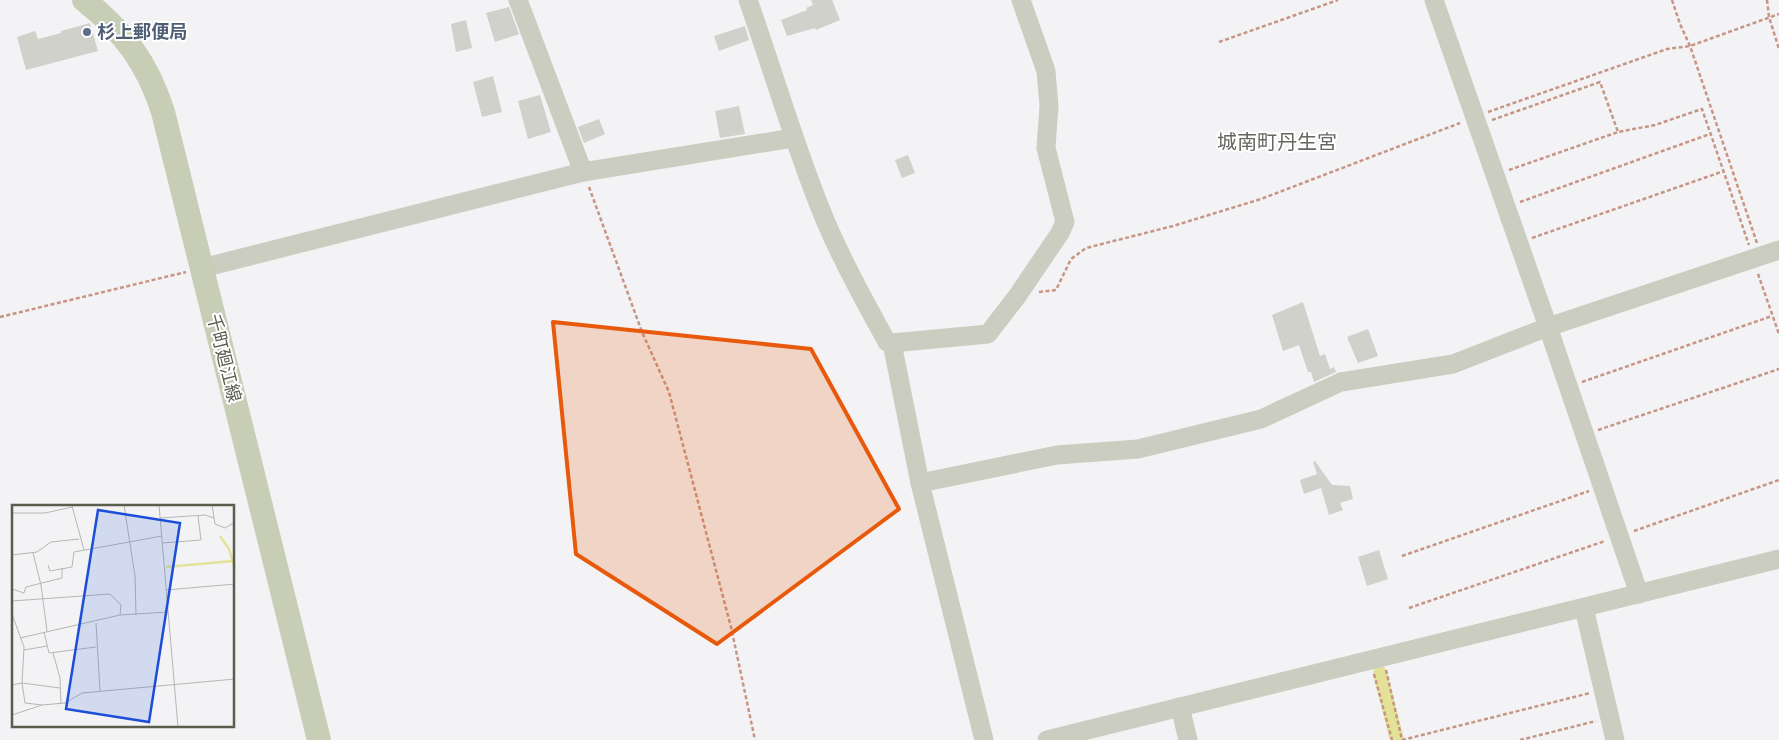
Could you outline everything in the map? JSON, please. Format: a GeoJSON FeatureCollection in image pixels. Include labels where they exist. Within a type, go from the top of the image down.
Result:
{"type":"FeatureCollection","features":[{"type":"Feature","properties":{"kind":"main road","name":"千町廻江線"},"geometry":{"type":"LineString","coordinates":[[84,0],[106,17],[132,47],[147,73],[163,112],[318,740]]}},
{"type":"Feature","properties":{"kind":"street"},"geometry":{"type":"LineString","coordinates":[[518,0],[583,172]]}},
{"type":"Feature","properties":{"kind":"street"},"geometry":{"type":"LineString","coordinates":[[748,0],[793,138],[825,219],[842,258],[887,342],[892,343],[988,334],[1018,295],[1060,233],[1064,222],[1046,148],[1049,106],[1046,71],[1021,0]]}},
{"type":"Feature","properties":{"kind":"street"},"geometry":{"type":"LineString","coordinates":[[1434,0],[1639,594]]}},
{"type":"Feature","properties":{"kind":"street"},"geometry":{"type":"LineString","coordinates":[[202,268],[583,172],[793,138]]}},
{"type":"Feature","properties":{"kind":"street"},"geometry":{"type":"LineString","coordinates":[[920,483],[1057,455],[1138,449],[1261,419],[1341,382],[1453,364],[1548,327],[1757,260],[1779,250]]}},
{"type":"Feature","properties":{"kind":"street"},"geometry":{"type":"LineString","coordinates":[[892,343],[920,483],[984,740]]}},
{"type":"Feature","properties":{"kind":"street"},"geometry":{"type":"LineString","coordinates":[[1047,740],[1779,559]]}},
{"type":"Feature","properties":{"kind":"street"},"geometry":{"type":"LineString","coordinates":[[1584,608],[1615,740]]}},
{"type":"Feature","properties":{"kind":"street"},"geometry":{"type":"LineString","coordinates":[[1180,707],[1188,740]]}},
{"type":"Feature","properties":{"kind":"path"},"geometry":{"type":"LineString","coordinates":[[1219,42],[1338,0]]}},
{"type":"Feature","properties":{"kind":"path"},"geometry":{"type":"LineString","coordinates":[[1672,0],[1690,46],[1779,334]]}},
{"type":"Feature","properties":{"kind":"path"},"geometry":{"type":"LineString","coordinates":[[1767,0],[1769,17],[1779,49]]}},
{"type":"Feature","properties":{"kind":"path"},"geometry":{"type":"LineString","coordinates":[[1018,295],[1056,290],[1072,258],[1086,248],[1173,226],[1261,200],[1667,50],[1690,46],[1779,14]]}},
{"type":"Feature","properties":{"kind":"path"},"geometry":{"type":"LineString","coordinates":[[1476,121],[1600,82],[1618,132]]}},
{"type":"Feature","properties":{"kind":"path"},"geometry":{"type":"LineString","coordinates":[[1495,175],[1618,132],[1655,125],[1702,109],[1757,260]]}},
{"type":"Feature","properties":{"kind":"path"},"geometry":{"type":"LineString","coordinates":[[1506,207],[1710,134]]}},
{"type":"Feature","properties":{"kind":"path"},"geometry":{"type":"LineString","coordinates":[[1519,243],[1724,171]]}},
{"type":"Feature","properties":{"kind":"path"},"geometry":{"type":"LineString","coordinates":[[583,172],[642,332],[669,392],[730,627],[755,740]]}},
{"type":"Feature","properties":{"kind":"path"},"geometry":{"type":"LineString","coordinates":[[0,317],[202,268]]}},
{"type":"Feature","properties":{"kind":"path"},"geometry":{"type":"LineString","coordinates":[[1568,387],[1772,316]]}},
{"type":"Feature","properties":{"kind":"path"},"geometry":{"type":"LineString","coordinates":[[1584,434],[1779,369]]}},
{"type":"Feature","properties":{"kind":"path"},"geometry":{"type":"LineString","coordinates":[[1409,608],[1779,480]]}},
{"type":"Feature","properties":{"kind":"path"},"geometry":{"type":"LineString","coordinates":[[1402,556],[1602,486]]}},
{"type":"Feature","properties":{"kind":"path"},"geometry":{"type":"LineString","coordinates":[[1386,669],[1402,740],[1603,690]]}},
{"type":"Feature","properties":{"kind":"path"},"geometry":{"type":"LineString","coordinates":[[1374,672],[1392,740]]}},
{"type":"Feature","properties":{"kind":"path"},"geometry":{"type":"LineString","coordinates":[[1520,740],[1610,717]]}},
{"type":"Feature","properties":{"kind":"highlighted area"},"geometry":{"type":"Polygon","coordinates":[[[553,322],[811,349],[899,509],[717,644],[576,554],[553,322]]]}},
{"type":"Feature","properties":{"kind":"building"},"geometry":{"type":"Polygon","coordinates":[[[811,0],[832,0],[840,20],[816,30],[815,28],[787,36],[781,20],[807,10],[806,8],[813,5],[811,0]]]}},
{"type":"Feature","properties":{"kind":"building"},"geometry":{"type":"Polygon","coordinates":[[[509,7],[519,34],[495,42],[486,13],[509,7]]]}},
{"type":"Feature","properties":{"kind":"building"},"geometry":{"type":"Polygon","coordinates":[[[466,20],[472,48],[456,52],[451,24],[466,20]]]}},
{"type":"Feature","properties":{"kind":"building"},"geometry":{"type":"Polygon","coordinates":[[[90,23],[98,51],[26,70],[17,37],[35,31],[38,39],[90,23]]]}},
{"type":"Feature","properties":{"kind":"building"},"geometry":{"type":"Polygon","coordinates":[[[745,26],[749,40],[719,51],[714,36],[745,26]]]}},
{"type":"Feature","properties":{"kind":"building"},"geometry":{"type":"Polygon","coordinates":[[[493,76],[502,112],[482,117],[473,82],[493,76]]]}},
{"type":"Feature","properties":{"kind":"building"},"geometry":{"type":"Polygon","coordinates":[[[540,95],[551,132],[528,139],[518,101],[540,95]]]}},
{"type":"Feature","properties":{"kind":"building"},"geometry":{"type":"Polygon","coordinates":[[[739,106],[745,134],[720,138],[715,111],[739,106]]]}},
{"type":"Feature","properties":{"kind":"building"},"geometry":{"type":"Polygon","coordinates":[[[599,119],[605,134],[584,143],[578,127],[599,119]]]}},
{"type":"Feature","properties":{"kind":"building"},"geometry":{"type":"Polygon","coordinates":[[[908,155],[915,173],[902,178],[895,160],[908,155]]]}},
{"type":"Feature","properties":{"kind":"building"},"geometry":{"type":"Polygon","coordinates":[[[1303,302],[1320,356],[1325,354],[1330,369],[1334,367],[1336,372],[1314,382],[1311,372],[1308,372],[1299,345],[1283,351],[1272,315],[1303,302]]]}},
{"type":"Feature","properties":{"kind":"building"},"geometry":{"type":"Polygon","coordinates":[[[1368,329],[1378,356],[1358,363],[1347,337],[1368,329]]]}},
{"type":"Feature","properties":{"kind":"building"},"geometry":{"type":"Polygon","coordinates":[[[1315,461],[1332,485],[1350,486],[1353,499],[1340,503],[1343,510],[1329,515],[1321,488],[1304,494],[1300,480],[1317,474],[1313,462],[1315,461]]]}},
{"type":"Feature","properties":{"kind":"building"},"geometry":{"type":"Polygon","coordinates":[[[1379,550],[1388,579],[1367,586],[1358,557],[1379,550]]]}},
{"type":"Feature","properties":{"kind":"waterway"},"geometry":{"type":"LineString","coordinates":[[1380,673],[1397,740]]}},
{"type":"Feature","properties":{"kind":"place","name":"杉上郵便局"},"geometry":{"type":"Point","coordinates":[87,32]}},
{"type":"Feature","properties":{"kind":"district","name":"城南町丹生宮"},"geometry":{"type":"Point","coordinates":[1277,142]}}]}
